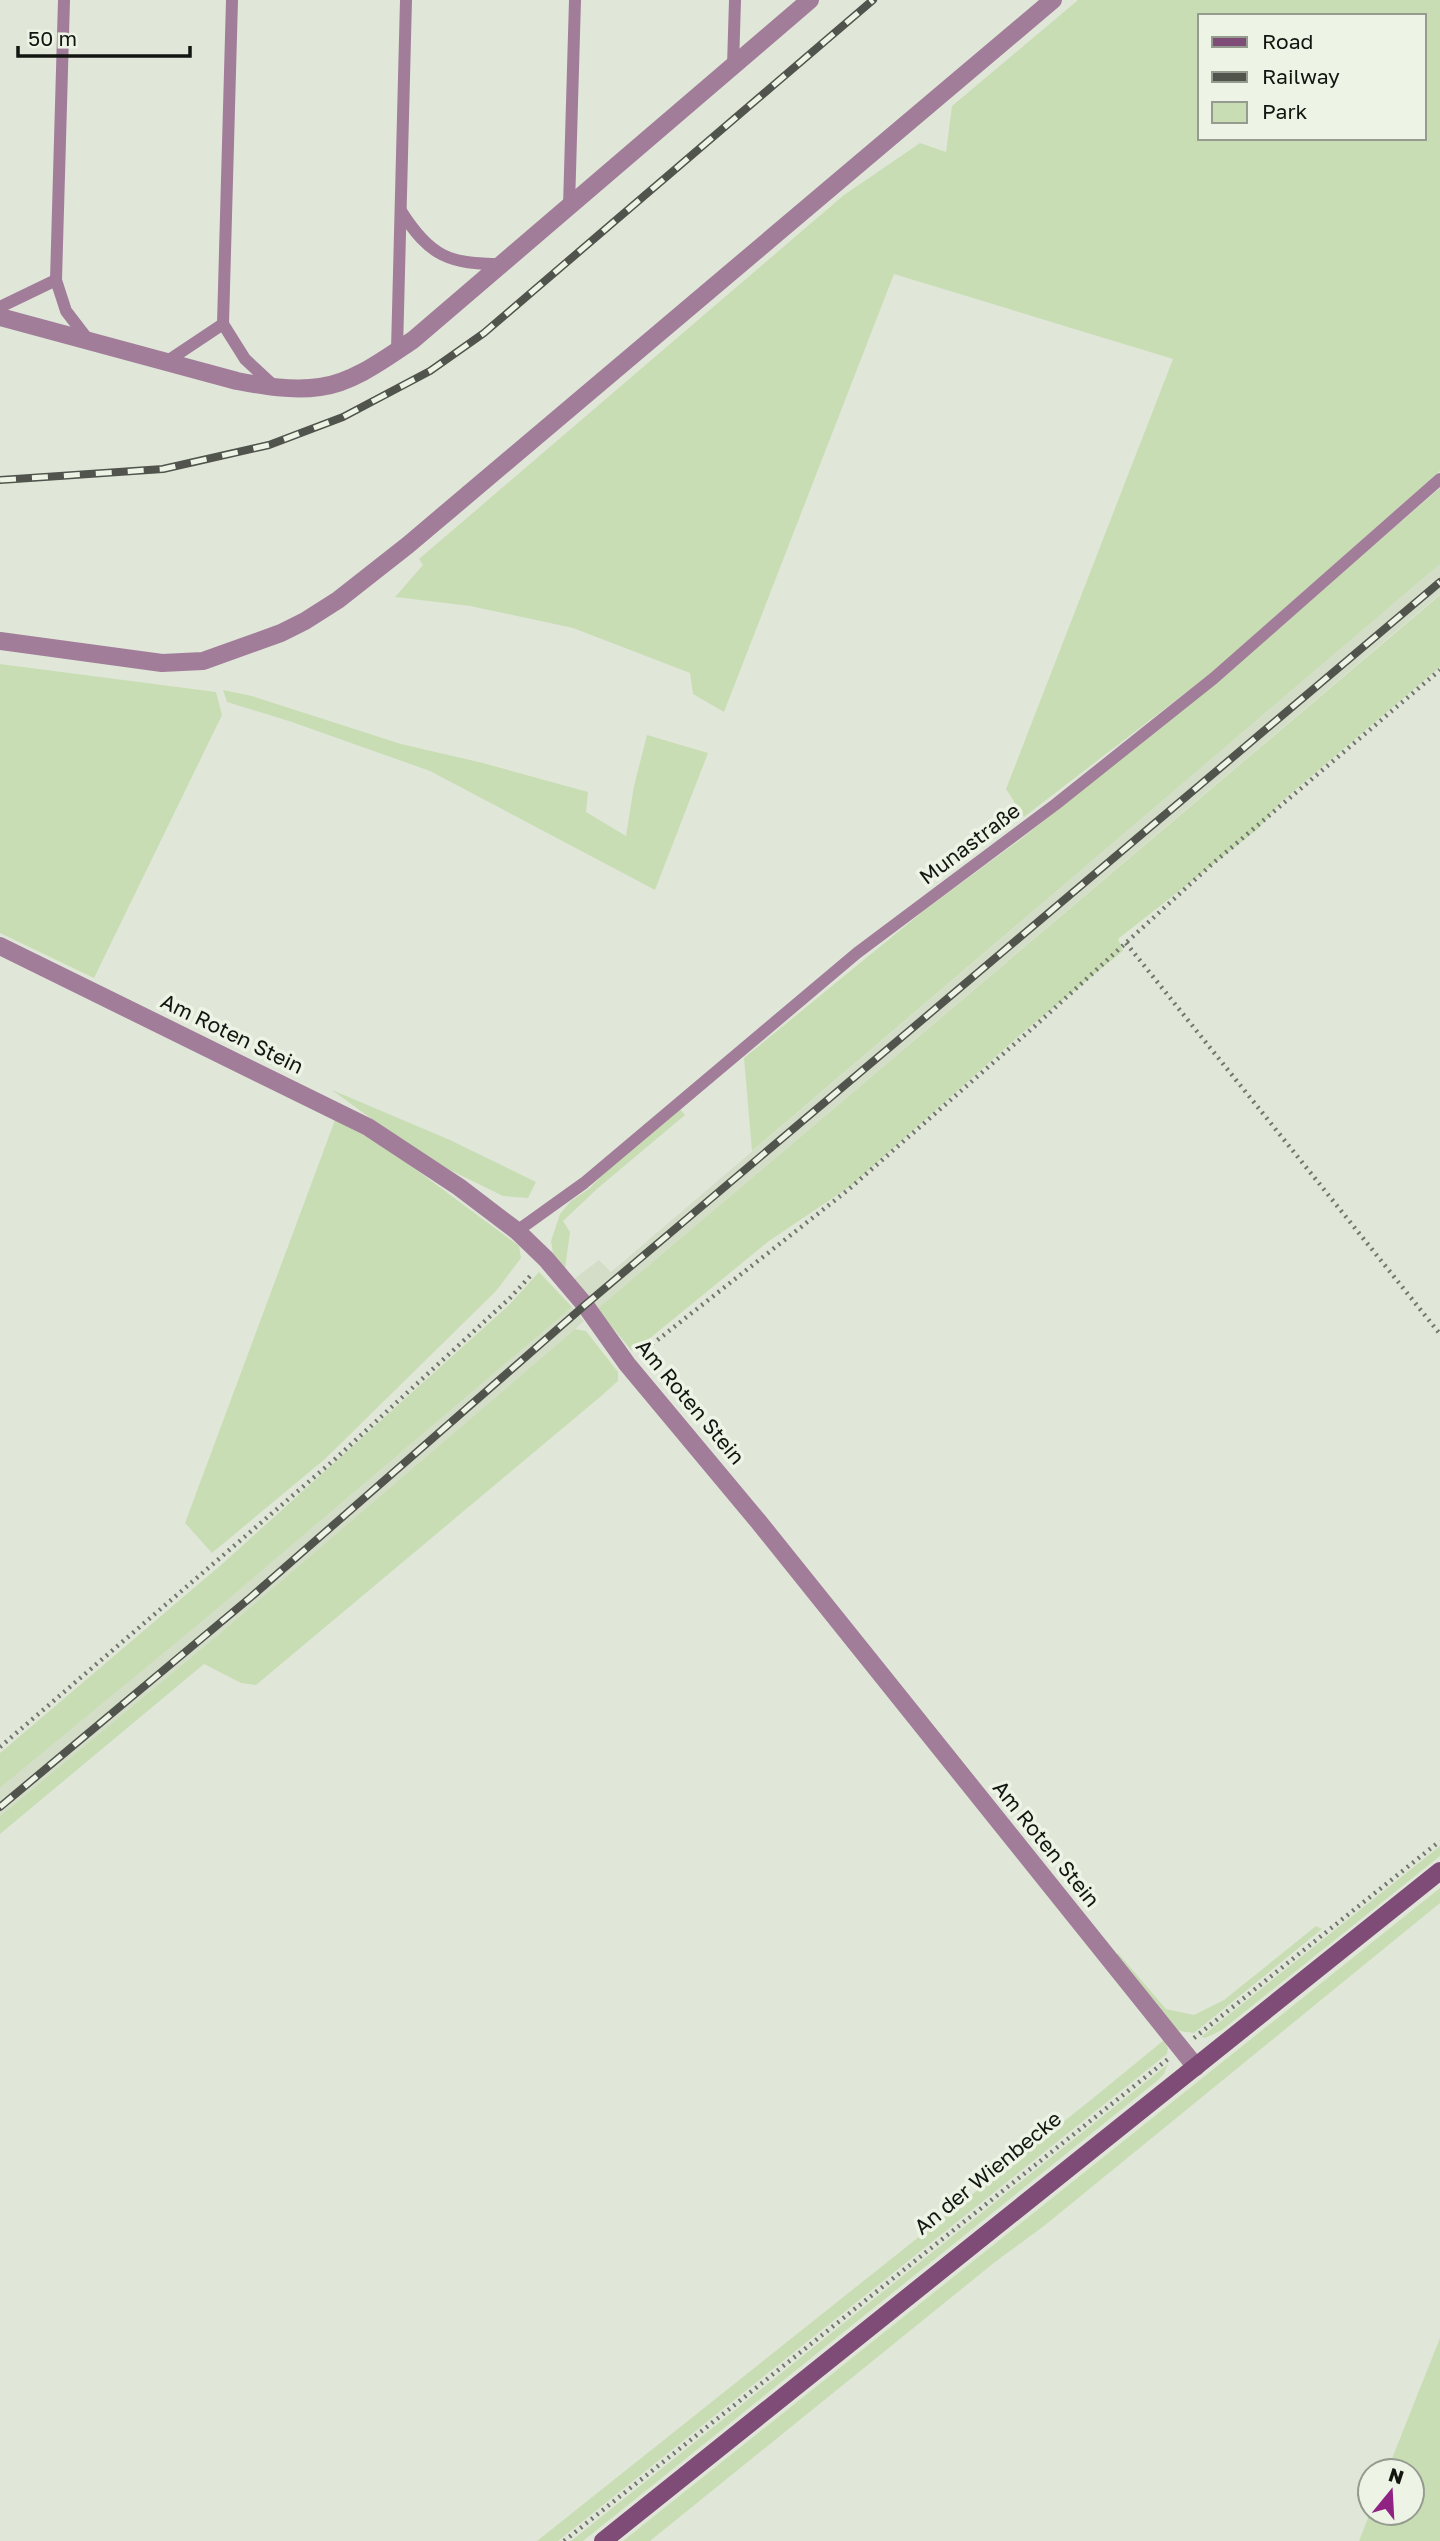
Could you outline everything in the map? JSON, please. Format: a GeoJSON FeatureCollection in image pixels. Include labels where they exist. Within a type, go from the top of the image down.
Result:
{"type":"FeatureCollection","features":[{"type":"Feature","properties":{"kind":"street"},"geometry":{"type":"LineString","coordinates":[[0,317],[237,381],[275,387],[321,387],[352,376],[413,340],[810,0]]}},
{"type":"Feature","properties":{"kind":"street"},"geometry":{"type":"LineString","coordinates":[[0,641],[177,664],[214,657],[281,633],[305,621],[338,600],[468,495],[1053,0]]}},
{"type":"Feature","properties":{"kind":"street","name":"Am Roten Stein"},"geometry":{"type":"LineString","coordinates":[[0,946],[368,1127],[459,1186],[517,1231],[584,1305],[627,1364],[758,1521],[1196,2067]]}},
{"type":"Feature","properties":{"kind":"street"},"geometry":{"type":"LineString","coordinates":[[603,2541],[1440,1871]]}},
{"type":"Feature","properties":{"kind":"lane"},"geometry":{"type":"LineString","coordinates":[[64,0],[56,280],[66,311],[89,341]]}},
{"type":"Feature","properties":{"kind":"lane"},"geometry":{"type":"LineString","coordinates":[[232,0],[223,324],[245,359],[275,387]]}},
{"type":"Feature","properties":{"kind":"lane"},"geometry":{"type":"LineString","coordinates":[[397,350],[407,0]]}},
{"type":"Feature","properties":{"kind":"lane"},"geometry":{"type":"LineString","coordinates":[[569,206],[575,0]]}},
{"type":"Feature","properties":{"kind":"lane"},"geometry":{"type":"LineString","coordinates":[[733,66],[735,0]]}},
{"type":"Feature","properties":{"kind":"lane"},"geometry":{"type":"LineString","coordinates":[[401,211],[418,237],[439,253],[466,264],[502,264]]}},
{"type":"Feature","properties":{"kind":"lane"},"geometry":{"type":"LineString","coordinates":[[0,307],[56,280]]}},
{"type":"Feature","properties":{"kind":"lane"},"geometry":{"type":"LineString","coordinates":[[166,362],[223,324]]}},
{"type":"Feature","properties":{"kind":"lane","name":"Munastraße"},"geometry":{"type":"LineString","coordinates":[[517,1231],[584,1183],[857,953],[1056,804],[1214,678],[1440,480]]}},
{"type":"Feature","properties":{"kind":"path"},"geometry":{"type":"LineString","coordinates":[[627,1364],[848,1191],[1035,1027],[1211,865],[1440,670]]}},
{"type":"Feature","properties":{"kind":"path"},"geometry":{"type":"LineString","coordinates":[[1126,943],[1440,1334]]}},
{"type":"Feature","properties":{"kind":"path"},"geometry":{"type":"LineString","coordinates":[[0,1748],[334,1460],[510,1298],[545,1259]]}},
{"type":"Feature","properties":{"kind":"path","name":"An der Wienbecke"},"geometry":{"type":"LineString","coordinates":[[564,2541],[1440,1841]]}},
{"type":"Feature","properties":{"kind":"shaded area"},"geometry":{"type":"Polygon","coordinates":[[[1440,564],[1440,594],[597,1309],[574,1279],[599,1260],[611,1272],[1440,564]]]}},
{"type":"Feature","properties":{"kind":"shaded area"},"geometry":{"type":"Polygon","coordinates":[[[572,1307],[584,1321],[218,1635],[0,1816],[0,1788],[205,1619],[572,1307]]]}},
{"type":"Feature","properties":{"kind":"green space"},"geometry":{"type":"Polygon","coordinates":[[[1078,0],[1440,0],[1440,471],[1210,674],[1024,817],[1006,789],[1173,359],[894,274],[724,712],[693,694],[690,673],[573,628],[470,606],[395,597],[423,565],[419,559],[844,195],[920,143],[946,152],[952,106],[1078,0]]]}},
{"type":"Feature","properties":{"kind":"green space"},"geometry":{"type":"Polygon","coordinates":[[[1440,488],[1440,564],[752,1151],[744,1058],[926,909],[1021,839],[1216,682],[1440,488]]]}},
{"type":"Feature","properties":{"kind":"green space"},"geometry":{"type":"Polygon","coordinates":[[[1440,595],[1440,667],[1281,802],[1258,829],[1118,939],[1123,951],[1021,1034],[852,1185],[769,1241],[632,1351],[597,1309],[1440,595]]]}},
{"type":"Feature","properties":{"kind":"green space"},"geometry":{"type":"Polygon","coordinates":[[[0,664],[216,692],[222,715],[94,978],[0,933],[0,664]]]}},
{"type":"Feature","properties":{"kind":"green space"},"geometry":{"type":"Polygon","coordinates":[[[223,690],[252,696],[401,744],[588,792],[586,812],[626,836],[634,786],[647,735],[708,753],[655,890],[430,771],[227,702],[223,690]]]}},
{"type":"Feature","properties":{"kind":"green space"},"geometry":{"type":"Polygon","coordinates":[[[332,1090],[450,1140],[536,1182],[528,1198],[503,1196],[450,1170],[399,1139],[332,1090]]]}},
{"type":"Feature","properties":{"kind":"green space"},"geometry":{"type":"Polygon","coordinates":[[[680,1109],[685,1115],[563,1221],[570,1232],[565,1269],[553,1253],[551,1241],[560,1214],[571,1201],[590,1188],[608,1169],[680,1109]]]}},
{"type":"Feature","properties":{"kind":"green space"},"geometry":{"type":"Polygon","coordinates":[[[335,1120],[384,1146],[519,1246],[521,1258],[496,1291],[325,1459],[212,1553],[185,1523],[335,1120]]]}},
{"type":"Feature","properties":{"kind":"green space"},"geometry":{"type":"Polygon","coordinates":[[[539,1272],[572,1307],[205,1619],[0,1788],[0,1753],[222,1564],[509,1305],[539,1272]]]}},
{"type":"Feature","properties":{"kind":"green space"},"geometry":{"type":"Polygon","coordinates":[[[575,1329],[586,1331],[618,1372],[618,1381],[600,1397],[256,1685],[241,1683],[204,1664],[0,1834],[0,1816],[218,1635],[575,1329]]]}},
{"type":"Feature","properties":{"kind":"green space"},"geometry":{"type":"Polygon","coordinates":[[[1440,1846],[1440,1856],[1222,2030],[1205,2038],[1201,2037],[1440,1846]]]}},
{"type":"Feature","properties":{"kind":"green space"},"geometry":{"type":"Polygon","coordinates":[[[1440,1888],[1440,1903],[1044,2226],[995,2262],[650,2541],[623,2541],[1440,1888]]]}},
{"type":"Feature","properties":{"kind":"green space"},"geometry":{"type":"Polygon","coordinates":[[[1316,1926],[1322,1929],[1194,2033],[1179,2031],[1172,2025],[1117,1955],[1118,1953],[1166,2009],[1194,2015],[1224,2000],[1316,1926]]]}},
{"type":"Feature","properties":{"kind":"green space"},"geometry":{"type":"Polygon","coordinates":[[[1164,2040],[1167,2054],[558,2541],[537,2541],[1092,2099],[1164,2040]]]}},
{"type":"Feature","properties":{"kind":"green space"},"geometry":{"type":"Polygon","coordinates":[[[1168,2064],[1157,2081],[583,2541],[571,2541],[1168,2064]]]}},
{"type":"Feature","properties":{"kind":"green space"},"geometry":{"type":"Polygon","coordinates":[[[1440,2338],[1440,2541],[1359,2541],[1364,2527],[1426,2527],[1426,2457],[1393,2457],[1440,2338]]]}},
{"type":"Feature","properties":{"kind":"railway"},"geometry":{"type":"LineString","coordinates":[[0,480],[163,469],[269,445],[343,417],[430,371],[484,333],[873,0]]}},
{"type":"Feature","properties":{"kind":"railway"},"geometry":{"type":"LineString","coordinates":[[0,1807],[251,1597],[585,1305],[1440,582]]}}]}
